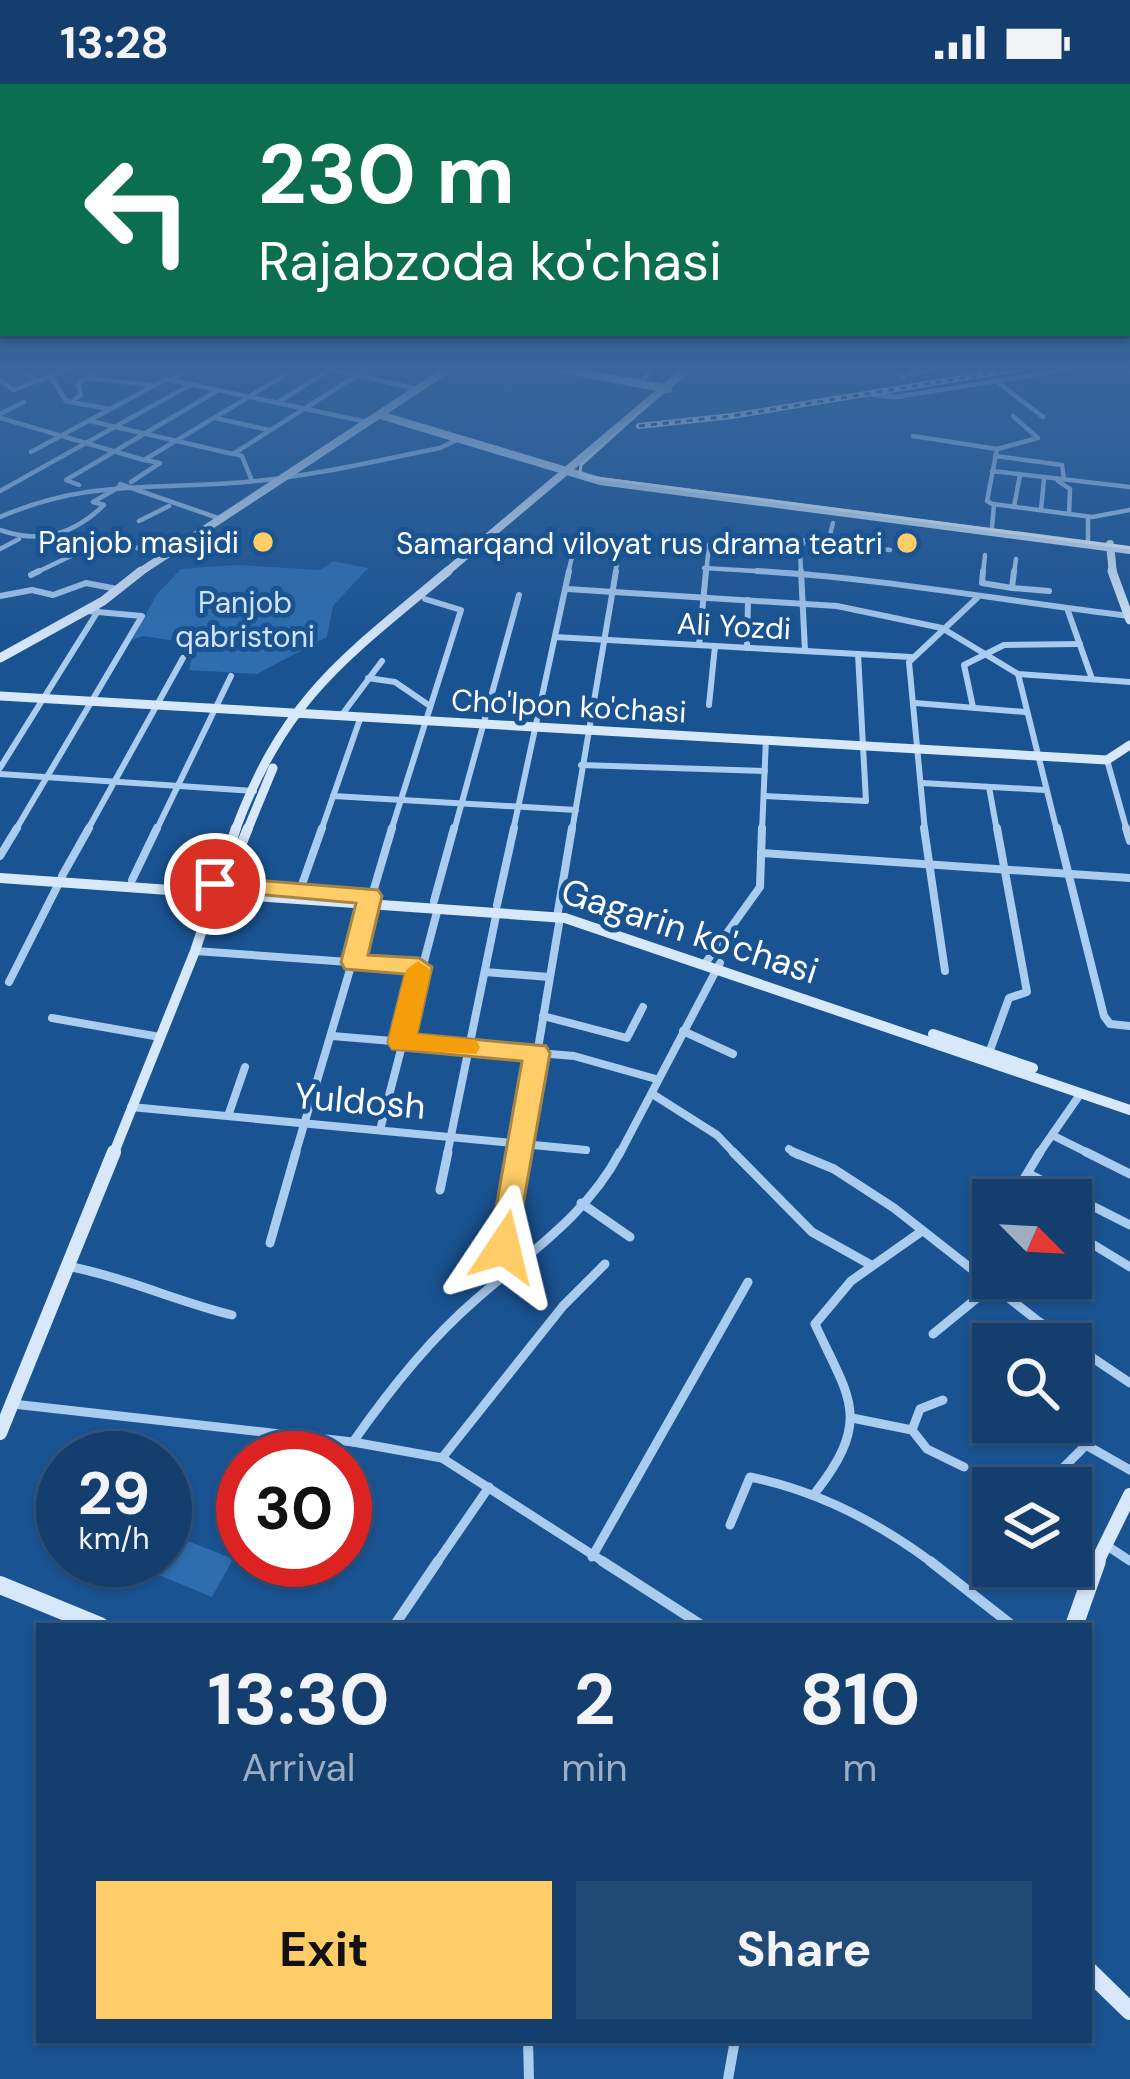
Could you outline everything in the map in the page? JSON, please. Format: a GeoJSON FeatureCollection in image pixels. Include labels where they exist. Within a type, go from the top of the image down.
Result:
{"type":"FeatureCollection","features":[{"type":"Feature","properties":{"kind":"main road"},"geometry":{"type":"LineString","coordinates":[[0,658],[92,613],[166,551],[308,462]]}},
{"type":"Feature","properties":{"kind":"main road"},"geometry":{"type":"LineString","coordinates":[[537,462],[575,474],[1130,548]]}},
{"type":"Feature","properties":{"kind":"main road"},"geometry":{"type":"LineString","coordinates":[[390,624],[588,462]]}},
{"type":"Feature","properties":{"kind":"main road"},"geometry":{"type":"LineString","coordinates":[[219,888],[254,791],[294,714],[390,624],[575,474],[1110,545]]}},
{"type":"Feature","properties":{"kind":"main road"},"geometry":{"type":"LineString","coordinates":[[1110,545],[1110,566],[1130,618]]}},
{"type":"Feature","properties":{"kind":"main road","name":"Cho'lpon ko'chasi"},"geometry":{"type":"LineString","coordinates":[[0,696],[1107,760]]}},
{"type":"Feature","properties":{"kind":"main road"},"geometry":{"type":"LineString","coordinates":[[0,1433],[129,1107],[294,714]]}},
{"type":"Feature","properties":{"kind":"main road"},"geometry":{"type":"LineString","coordinates":[[1107,760],[1130,745]]}},
{"type":"Feature","properties":{"kind":"main road","name":"Gagarin ko'chasi"},"geometry":{"type":"LineString","coordinates":[[0,875],[559,915],[989,1053],[1130,1106]]}},
{"type":"Feature","properties":{"kind":"main road","name":"Gagarin ko'chasi"},"geometry":{"type":"LineString","coordinates":[[61,879],[300,890],[369,898]]}},
{"type":"Feature","properties":{"kind":"main road","name":"Gagarin ko'chasi"},"geometry":{"type":"LineString","coordinates":[[712,964],[1130,1106]]}},
{"type":"Feature","properties":{"kind":"main road"},"geometry":{"type":"LineString","coordinates":[[1075,1623],[1104,1544],[1130,1495]]}},
{"type":"Feature","properties":{"kind":"main road"},"geometry":{"type":"LineString","coordinates":[[0,1585],[93,1623]]}},
{"type":"Feature","properties":{"kind":"main road"},"geometry":{"type":"LineString","coordinates":[[1092,1974],[1130,2011]]}},
{"type":"Feature","properties":{"kind":"street"},"geometry":{"type":"LineString","coordinates":[[0,491],[52,462]]}},
{"type":"Feature","properties":{"kind":"street"},"geometry":{"type":"LineString","coordinates":[[79,484],[66,480],[95,462]]}},
{"type":"Feature","properties":{"kind":"street"},"geometry":{"type":"LineString","coordinates":[[130,483],[160,463],[155,462]]}},
{"type":"Feature","properties":{"kind":"street"},"geometry":{"type":"LineString","coordinates":[[245,462],[255,481],[273,485]]}},
{"type":"Feature","properties":{"kind":"street"},"geometry":{"type":"LineString","coordinates":[[0,517],[66,489],[255,481],[363,462]]}},
{"type":"Feature","properties":{"kind":"street"},"geometry":{"type":"LineString","coordinates":[[994,462],[987,501],[992,504],[1088,517],[1130,510]]}},
{"type":"Feature","properties":{"kind":"street"},"geometry":{"type":"LineString","coordinates":[[1046,462],[1062,465],[1060,480]]}},
{"type":"Feature","properties":{"kind":"street"},"geometry":{"type":"LineString","coordinates":[[992,472],[1130,487]]}},
{"type":"Feature","properties":{"kind":"street"},"geometry":{"type":"LineString","coordinates":[[1014,507],[1019,475]]}},
{"type":"Feature","properties":{"kind":"street"},"geometry":{"type":"LineString","coordinates":[[1041,510],[1044,478]]}},
{"type":"Feature","properties":{"kind":"street"},"geometry":{"type":"LineString","coordinates":[[1060,480],[1070,489],[1069,514]]}},
{"type":"Feature","properties":{"kind":"street"},"geometry":{"type":"LineString","coordinates":[[0,481],[8,486]]}},
{"type":"Feature","properties":{"kind":"street"},"geometry":{"type":"LineString","coordinates":[[120,484],[221,519]]}},
{"type":"Feature","properties":{"kind":"street"},"geometry":{"type":"LineString","coordinates":[[51,539],[97,513],[104,505],[94,502],[120,484]]}},
{"type":"Feature","properties":{"kind":"street"},"geometry":{"type":"LineString","coordinates":[[992,504],[992,527]]}},
{"type":"Feature","properties":{"kind":"street"},"geometry":{"type":"LineString","coordinates":[[139,521],[170,505]]}},
{"type":"Feature","properties":{"kind":"street"},"geometry":{"type":"LineString","coordinates":[[1088,517],[1088,540]]}},
{"type":"Feature","properties":{"kind":"street"},"geometry":{"type":"LineString","coordinates":[[828,542],[833,523]]}},
{"type":"Feature","properties":{"kind":"street"},"geometry":{"type":"LineString","coordinates":[[0,530],[20,538],[166,551]]}},
{"type":"Feature","properties":{"kind":"street"},"geometry":{"type":"LineString","coordinates":[[0,549],[20,538]]}},
{"type":"Feature","properties":{"kind":"street"},"geometry":{"type":"LineString","coordinates":[[440,1190],[576,539]]}},
{"type":"Feature","properties":{"kind":"street"},"geometry":{"type":"LineString","coordinates":[[805,651],[800,549],[806,540],[890,550]]}},
{"type":"Feature","properties":{"kind":"street"},"geometry":{"type":"LineString","coordinates":[[515,1268],[504,1247],[621,541]]}},
{"type":"Feature","properties":{"kind":"street"},"geometry":{"type":"LineString","coordinates":[[31,575],[91,546]]}},
{"type":"Feature","properties":{"kind":"street"},"geometry":{"type":"LineString","coordinates":[[699,645],[707,547],[800,549]]}},
{"type":"Feature","properties":{"kind":"street"},"geometry":{"type":"LineString","coordinates":[[985,555],[982,583],[1049,591]]}},
{"type":"Feature","properties":{"kind":"street"},"geometry":{"type":"LineString","coordinates":[[1012,588],[1016,559]]}},
{"type":"Feature","properties":{"kind":"street"},"geometry":{"type":"LineString","coordinates":[[704,568],[861,578],[1130,618]]}},
{"type":"Feature","properties":{"kind":"street"},"geometry":{"type":"LineString","coordinates":[[0,596],[32,590],[53,595],[86,583],[117,589]]}},
{"type":"Feature","properties":{"kind":"street"},"geometry":{"type":"LineString","coordinates":[[568,589],[803,603],[942,628],[1018,674],[1130,682]]}},
{"type":"Feature","properties":{"kind":"street"},"geometry":{"type":"LineString","coordinates":[[380,1130],[460,802],[519,596]]}},
{"type":"Feature","properties":{"kind":"street"},"geometry":{"type":"LineString","coordinates":[[945,971],[928,866],[911,657],[976,598]]}},
{"type":"Feature","properties":{"kind":"street"},"geometry":{"type":"LineString","coordinates":[[269,1243],[369,898],[461,610],[425,599]]}},
{"type":"Feature","properties":{"kind":"street"},"geometry":{"type":"LineString","coordinates":[[747,648],[748,600]]}},
{"type":"Feature","properties":{"kind":"street"},"geometry":{"type":"LineString","coordinates":[[1068,611],[1092,680]]}},
{"type":"Feature","properties":{"kind":"street"},"geometry":{"type":"LineString","coordinates":[[0,856],[47,776],[94,701],[142,616],[92,613],[1,765],[47,776],[254,791]]}},
{"type":"Feature","properties":{"kind":"street","name":"Ali Yozdi"},"geometry":{"type":"LineString","coordinates":[[555,637],[911,657]]}},
{"type":"Feature","properties":{"kind":"street"},"geometry":{"type":"LineString","coordinates":[[973,707],[964,665],[1022,641],[1080,644]]}},
{"type":"Feature","properties":{"kind":"street"},"geometry":{"type":"LineString","coordinates":[[710,705],[715,646]]}},
{"type":"Feature","properties":{"kind":"street"},"geometry":{"type":"LineString","coordinates":[[764,796],[866,801],[858,654]]}},
{"type":"Feature","properties":{"kind":"street"},"geometry":{"type":"LineString","coordinates":[[10,982],[183,658]]}},
{"type":"Feature","properties":{"kind":"street"},"geometry":{"type":"LineString","coordinates":[[341,716],[382,661]]}},
{"type":"Feature","properties":{"kind":"street"},"geometry":{"type":"LineString","coordinates":[[1018,674],[1104,1016],[1117,1025],[1130,1026]]}},
{"type":"Feature","properties":{"kind":"street"},"geometry":{"type":"LineString","coordinates":[[132,880],[231,676]]}},
{"type":"Feature","properties":{"kind":"street"},"geometry":{"type":"LineString","coordinates":[[368,679],[394,682],[430,706]]}},
{"type":"Feature","properties":{"kind":"street"},"geometry":{"type":"LineString","coordinates":[[915,703],[1025,712]]}},
{"type":"Feature","properties":{"kind":"street"},"geometry":{"type":"LineString","coordinates":[[300,890],[360,719]]}},
{"type":"Feature","properties":{"kind":"street"},"geometry":{"type":"LineString","coordinates":[[361,1431],[406,1373],[469,1305],[604,1183],[654,1095],[656,1079],[712,964],[760,886],[766,739]]}},
{"type":"Feature","properties":{"kind":"street"},"geometry":{"type":"LineString","coordinates":[[1107,760],[1126,811],[1130,842]]}},
{"type":"Feature","properties":{"kind":"street"},"geometry":{"type":"LineString","coordinates":[[581,765],[765,771]]}},
{"type":"Feature","properties":{"kind":"street"},"geometry":{"type":"LineString","coordinates":[[922,783],[1045,790]]}},
{"type":"Feature","properties":{"kind":"street"},"geometry":{"type":"LineString","coordinates":[[989,787],[1027,992],[1009,998],[989,1053]]}},
{"type":"Feature","properties":{"kind":"street"},"geometry":{"type":"LineString","coordinates":[[333,796],[576,811]]}},
{"type":"Feature","properties":{"kind":"street"},"geometry":{"type":"LineString","coordinates":[[761,853],[1130,878]]}},
{"type":"Feature","properties":{"kind":"street"},"geometry":{"type":"LineString","coordinates":[[195,951],[419,967]]}},
{"type":"Feature","properties":{"kind":"street"},"geometry":{"type":"LineString","coordinates":[[484,972],[549,977]]}},
{"type":"Feature","properties":{"kind":"street"},"geometry":{"type":"LineString","coordinates":[[543,1016],[627,1038],[643,1007]]}},
{"type":"Feature","properties":{"kind":"street"},"geometry":{"type":"LineString","coordinates":[[52,1018],[160,1037]]}},
{"type":"Feature","properties":{"kind":"street"},"geometry":{"type":"LineString","coordinates":[[683,1030],[733,1054]]}},
{"type":"Feature","properties":{"kind":"street"},"geometry":{"type":"LineString","coordinates":[[332,1036],[574,1056],[656,1079]]}},
{"type":"Feature","properties":{"kind":"street"},"geometry":{"type":"LineString","coordinates":[[228,1116],[245,1067]]}},
{"type":"Feature","properties":{"kind":"street"},"geometry":{"type":"LineString","coordinates":[[1025,1179],[1081,1093]]}},
{"type":"Feature","properties":{"kind":"street"},"geometry":{"type":"LineString","coordinates":[[654,1095],[717,1135],[812,1232],[872,1265]]}},
{"type":"Feature","properties":{"kind":"street","name":"Yuldosh"},"geometry":{"type":"LineString","coordinates":[[129,1107],[586,1150]]}},
{"type":"Feature","properties":{"kind":"street"},"geometry":{"type":"LineString","coordinates":[[1052,1136],[1130,1174]]}},
{"type":"Feature","properties":{"kind":"street"},"geometry":{"type":"LineString","coordinates":[[789,1149],[807,1161],[833,1168],[972,1269]]}},
{"type":"Feature","properties":{"kind":"street"},"geometry":{"type":"LineString","coordinates":[[1029,1174],[1130,1225]]}},
{"type":"Feature","properties":{"kind":"street"},"geometry":{"type":"LineString","coordinates":[[581,1203],[630,1237]]}},
{"type":"Feature","properties":{"kind":"street"},"geometry":{"type":"LineString","coordinates":[[815,1492],[848,1442],[852,1418],[845,1378],[815,1327],[844,1282],[894,1255],[922,1232]]}},
{"type":"Feature","properties":{"kind":"street"},"geometry":{"type":"LineString","coordinates":[[1092,1244],[1130,1267]]}},
{"type":"Feature","properties":{"kind":"street"},"geometry":{"type":"LineString","coordinates":[[442,1458],[563,1306],[605,1264]]}},
{"type":"Feature","properties":{"kind":"street"},"geometry":{"type":"LineString","coordinates":[[65,1266],[109,1274],[169,1299],[232,1315]]}},
{"type":"Feature","properties":{"kind":"street"},"geometry":{"type":"LineString","coordinates":[[592,1557],[748,1282]]}},
{"type":"Feature","properties":{"kind":"street"},"geometry":{"type":"LineString","coordinates":[[933,1334],[976,1299]]}},
{"type":"Feature","properties":{"kind":"street"},"geometry":{"type":"LineString","coordinates":[[1013,1299],[1130,1383]]}},
{"type":"Feature","properties":{"kind":"street"},"geometry":{"type":"LineString","coordinates":[[912,1430],[920,1409],[944,1400]]}},
{"type":"Feature","properties":{"kind":"street"},"geometry":{"type":"LineString","coordinates":[[10,1403],[256,1431]]}},
{"type":"Feature","properties":{"kind":"street"},"geometry":{"type":"LineString","coordinates":[[852,1418],[912,1430],[927,1448],[964,1467]]}},
{"type":"Feature","properties":{"kind":"street"},"geometry":{"type":"LineString","coordinates":[[372,1445],[442,1458],[698,1623]]}},
{"type":"Feature","properties":{"kind":"street"},"geometry":{"type":"LineString","coordinates":[[1063,1467],[1086,1445],[1130,1471]]}},
{"type":"Feature","properties":{"kind":"street"},"geometry":{"type":"LineString","coordinates":[[730,1525],[751,1477],[815,1492],[948,1575],[1009,1623]]}},
{"type":"Feature","properties":{"kind":"street"},"geometry":{"type":"LineString","coordinates":[[396,1623],[489,1487]]}},
{"type":"Feature","properties":{"kind":"street"},"geometry":{"type":"LineString","coordinates":[[1104,1544],[1130,1562]]}},
{"type":"Feature","properties":{"kind":"street"},"geometry":{"type":"LineString","coordinates":[[528,2043],[529,2079]]}},
{"type":"Feature","properties":{"kind":"street"},"geometry":{"type":"LineString","coordinates":[[728,2079],[734,2043]]}},
{"type":"Feature","properties":{"kind":"green space","name":"Panjob qabristoni"},"geometry":{"type":"Polygon","coordinates":[[[333,561],[368,568],[333,606],[327,637],[257,674],[189,670],[195,644],[143,636],[132,640],[157,594],[181,569],[236,565],[320,570],[333,561]]]}},
{"type":"Feature","properties":{"kind":"green space"},"geometry":{"type":"Polygon","coordinates":[[[192,1543],[216,1552],[218,1587],[212,1597],[188,1587],[192,1587],[192,1543]]]}},
{"type":"Feature","properties":{"kind":"tram line"},"geometry":{"type":"LineString","coordinates":[[584,462],[580,473],[589,477],[1130,548]]}},
{"type":"Feature","properties":{"kind":"slow traffic"},"geometry":{"type":"LineString","coordinates":[[418,970],[402,1042],[467,1047]]}},
{"type":"Feature","properties":{"kind":"place","name":"Panjob masjidi"},"geometry":{"type":"Point","coordinates":[263,542]}},
{"type":"Feature","properties":{"kind":"place","name":"Samarqand viloyat rus drama teatri"},"geometry":{"type":"Point","coordinates":[907,543]}},
{"type":"Feature","properties":{"kind":"route"},"geometry":{"type":"LineString","coordinates":[[215,884],[370,896],[354,962],[419,967],[402,1042],[537,1053],[504,1247]]}}]}
